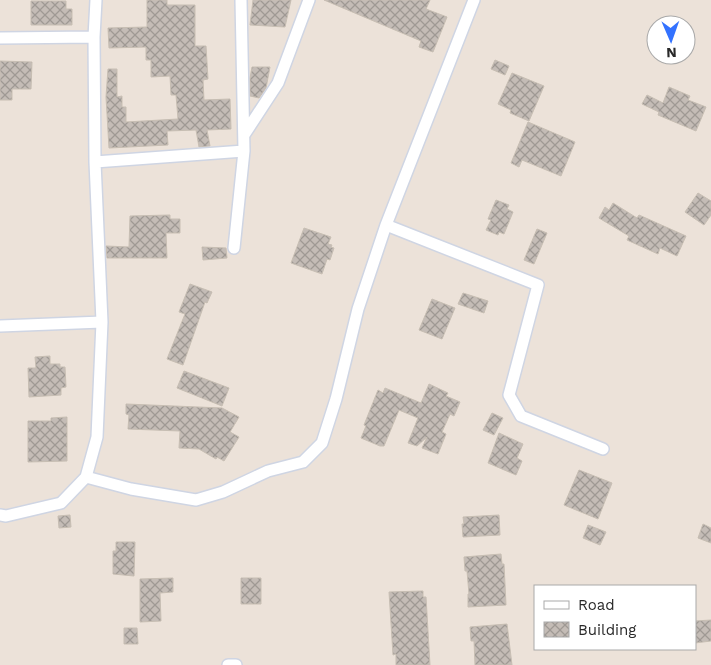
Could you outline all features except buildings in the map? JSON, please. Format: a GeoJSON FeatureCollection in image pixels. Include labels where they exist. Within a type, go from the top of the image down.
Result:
{"type":"FeatureCollection","features":[{"type":"Feature","properties":{"kind":"street"},"geometry":{"type":"LineString","coordinates":[[0,515],[6,516],[62,503],[86,477],[96,437],[102,322],[95,162],[94,37],[96,0]]}},
{"type":"Feature","properties":{"kind":"street"},"geometry":{"type":"LineString","coordinates":[[234,248],[244,151],[241,0]]}},
{"type":"Feature","properties":{"kind":"street"},"geometry":{"type":"LineString","coordinates":[[244,135],[278,83],[309,0]]}},
{"type":"Feature","properties":{"kind":"street"},"geometry":{"type":"LineString","coordinates":[[86,477],[131,489],[196,500],[223,492],[268,471],[303,462],[322,443],[336,399],[358,309],[386,225],[474,0]]}},
{"type":"Feature","properties":{"kind":"street"},"geometry":{"type":"LineString","coordinates":[[0,38],[94,37]]}},
{"type":"Feature","properties":{"kind":"street"},"geometry":{"type":"LineString","coordinates":[[95,162],[244,151]]}},
{"type":"Feature","properties":{"kind":"street"},"geometry":{"type":"LineString","coordinates":[[386,225],[538,285],[509,395],[521,416],[603,449]]}},
{"type":"Feature","properties":{"kind":"street"},"geometry":{"type":"LineString","coordinates":[[0,326],[102,322]]}},
{"type":"Feature","properties":{"kind":"street"},"geometry":{"type":"LineString","coordinates":[[228,665],[236,665]]}}]}
